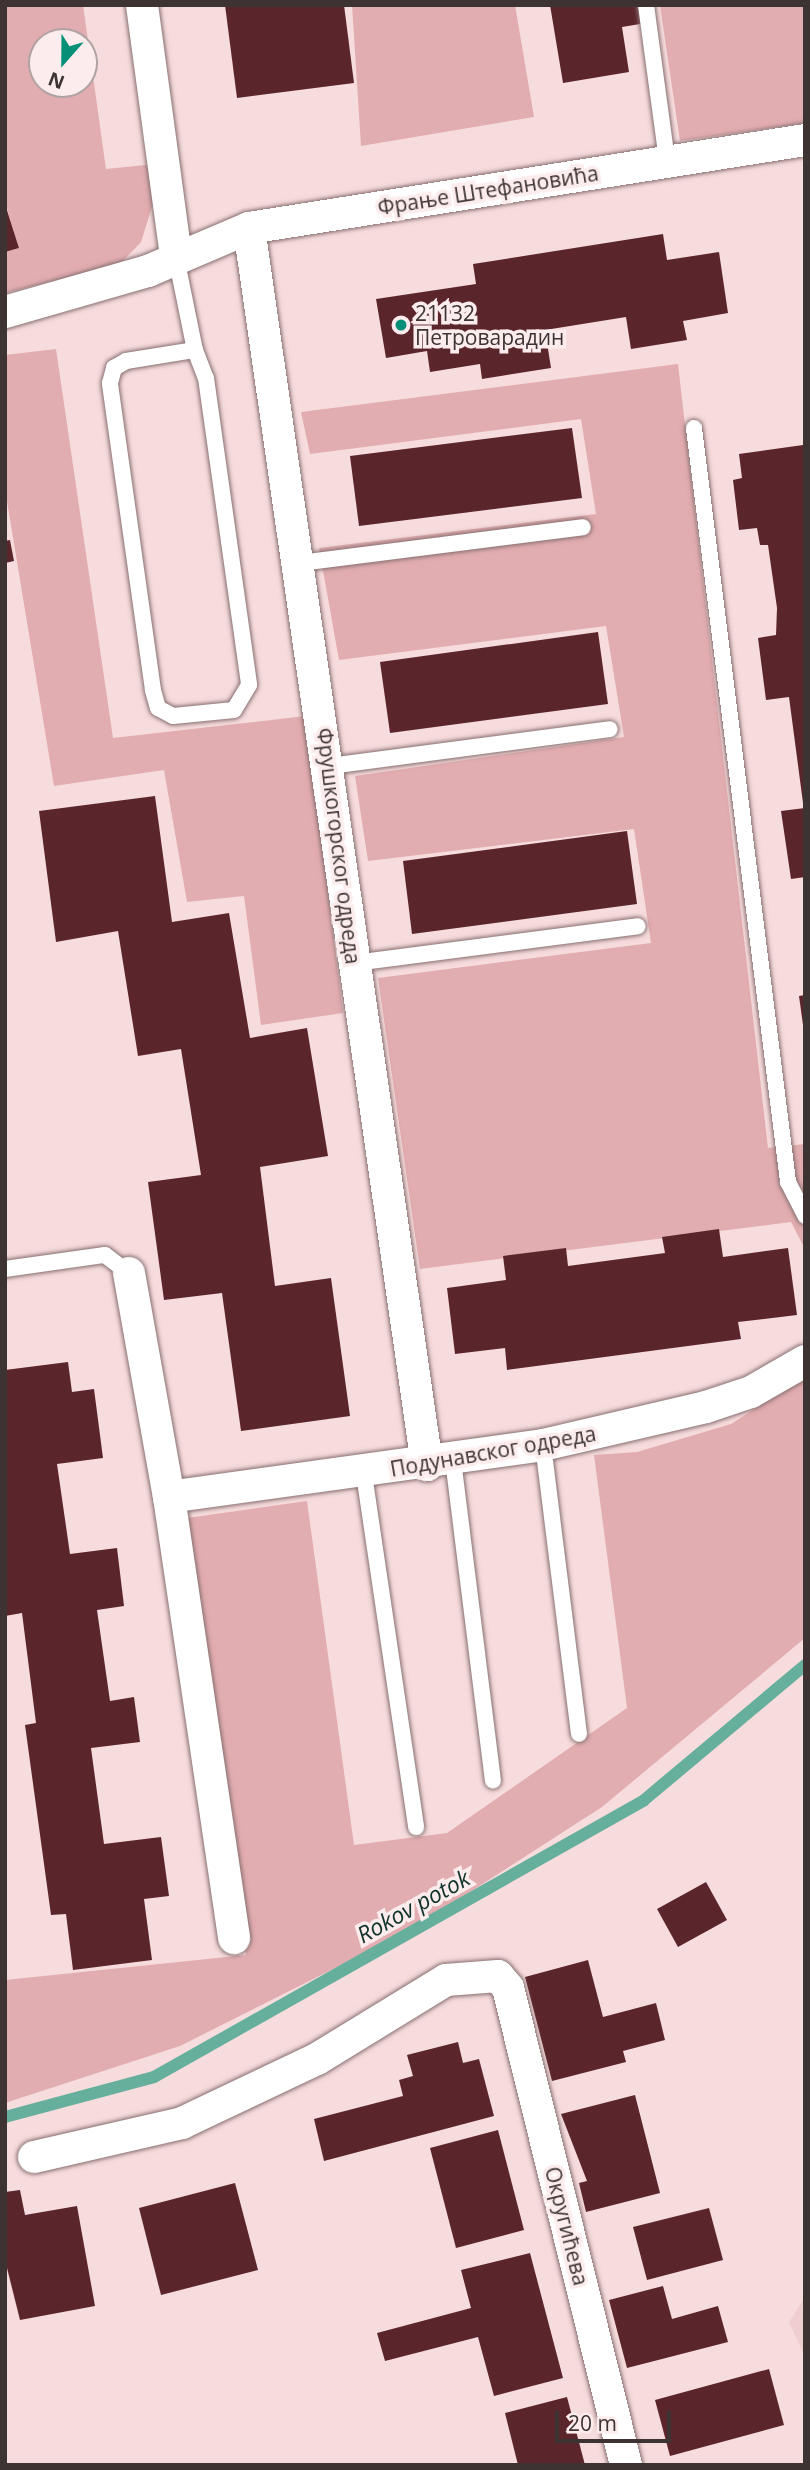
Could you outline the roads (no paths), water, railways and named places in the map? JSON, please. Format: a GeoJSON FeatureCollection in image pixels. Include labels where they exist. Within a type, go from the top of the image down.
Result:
{"type":"FeatureCollection","features":[{"type":"Feature","properties":{"kind":"street"},"geometry":{"type":"LineString","coordinates":[[142,5],[176,257]]}},
{"type":"Feature","properties":{"kind":"street","name":"Фрање Штефановића"},"geometry":{"type":"LineString","coordinates":[[5,312],[176,257],[249,228],[805,140]]}},
{"type":"Feature","properties":{"kind":"street","name":"Фрушкогорског одреда"},"geometry":{"type":"LineString","coordinates":[[249,228],[330,766],[355,963],[440,1462]]}},
{"type":"Feature","properties":{"kind":"street"},"geometry":{"type":"LineString","coordinates":[[129,1273],[169,1497],[234,1938]]}},
{"type":"Feature","properties":{"kind":"street","name":"Подунавског одреда"},"geometry":{"type":"LineString","coordinates":[[169,1497],[364,1475],[543,1445],[706,1407],[751,1392],[805,1361]]}},
{"type":"Feature","properties":{"kind":"street","name":"Округићева"},"geometry":{"type":"LineString","coordinates":[[34,2157],[182,2123],[317,2059],[446,1980],[484,1973],[508,1987],[626,2465]]}},
{"type":"Feature","properties":{"kind":"lane"},"geometry":{"type":"LineString","coordinates":[[646,5],[667,161]]}},
{"type":"Feature","properties":{"kind":"lane"},"geometry":{"type":"LineString","coordinates":[[176,257],[195,351],[206,378],[248,685],[234,710],[173,716],[158,708],[153,690],[110,383],[114,368],[126,361],[195,351]]}},
{"type":"Feature","properties":{"kind":"lane"},"geometry":{"type":"LineString","coordinates":[[694,428],[788,1182],[805,1216]]}},
{"type":"Feature","properties":{"kind":"lane"},"geometry":{"type":"LineString","coordinates":[[300,563],[583,527]]}},
{"type":"Feature","properties":{"kind":"lane"},"geometry":{"type":"LineString","coordinates":[[330,766],[610,729]]}},
{"type":"Feature","properties":{"kind":"lane"},"geometry":{"type":"LineString","coordinates":[[355,963],[638,926]]}},
{"type":"Feature","properties":{"kind":"lane"},"geometry":{"type":"LineString","coordinates":[[5,1269],[105,1255],[129,1273]]}},
{"type":"Feature","properties":{"kind":"lane"},"geometry":{"type":"LineString","coordinates":[[543,1445],[579,1734]]}},
{"type":"Feature","properties":{"kind":"lane"},"geometry":{"type":"LineString","coordinates":[[440,1462],[493,1781]]}},
{"type":"Feature","properties":{"kind":"lane"},"geometry":{"type":"LineString","coordinates":[[364,1475],[416,1827]]}},
{"type":"Feature","properties":{"kind":"waterway","name":"Rokov potok"},"geometry":{"type":"LineString","coordinates":[[5,2117],[154,2077],[643,1801],[805,1665]]}},
{"type":"Feature","properties":{"kind":"place","name":"21132 Петроварадин"},"geometry":{"type":"Point","coordinates":[401,325]}}]}
